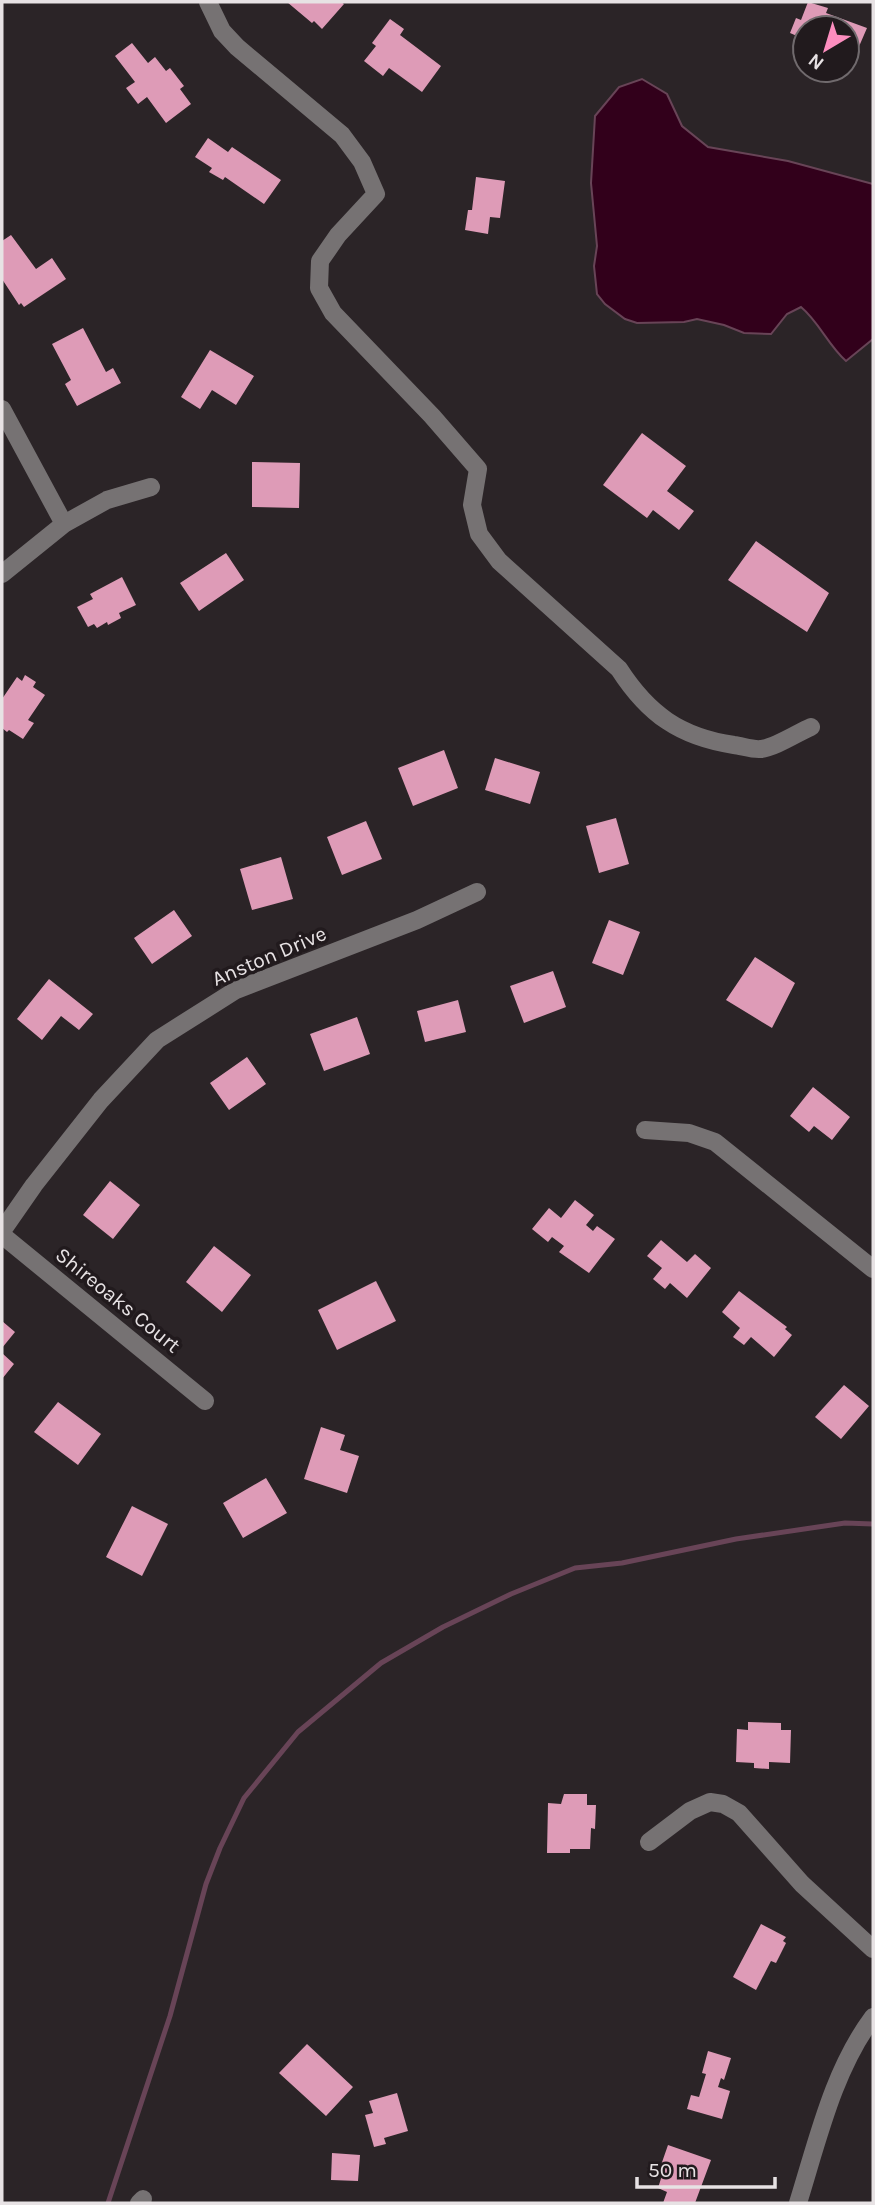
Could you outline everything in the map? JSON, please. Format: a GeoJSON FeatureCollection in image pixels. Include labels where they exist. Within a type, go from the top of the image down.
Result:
{"type":"FeatureCollection","features":[{"type":"Feature","properties":{"kind":"street"},"geometry":{"type":"LineString","coordinates":[[208,2],[222,31],[237,47],[342,135],[362,162],[376,194],[338,235],[320,261],[319,288],[333,313],[432,416],[478,469],[472,505],[479,534],[499,561],[619,669],[632,690],[674,726],[707,741],[762,749],[811,727]]}},
{"type":"Feature","properties":{"kind":"street"},"geometry":{"type":"LineString","coordinates":[[2,409],[64,524]]}},
{"type":"Feature","properties":{"kind":"street"},"geometry":{"type":"LineString","coordinates":[[2,573],[64,524],[107,500],[151,487]]}},
{"type":"Feature","properties":{"kind":"street","name":"Anston Drive"},"geometry":{"type":"LineString","coordinates":[[2,1233],[34,1185],[101,1100],[157,1040],[236,990],[417,920],[477,892]]}},
{"type":"Feature","properties":{"kind":"street"},"geometry":{"type":"LineString","coordinates":[[645,1130],[689,1133],[715,1142],[873,1269]]}},
{"type":"Feature","properties":{"kind":"street","name":"Shireoaks Court"},"geometry":{"type":"LineString","coordinates":[[2,1233],[205,1401]]}},
{"type":"Feature","properties":{"kind":"street"},"geometry":{"type":"LineString","coordinates":[[649,1842],[690,1811],[710,1802],[723,1804],[739,1812],[802,1884],[873,1949]]}},
{"type":"Feature","properties":{"kind":"street"},"geometry":{"type":"LineString","coordinates":[[798,2203],[828,2105],[846,2061],[873,2017]]}},
{"type":"Feature","properties":{"kind":"shaded area"},"geometry":{"type":"Polygon","coordinates":[[[642,79],[667,94],[682,126],[708,147],[788,161],[873,184],[873,339],[846,361],[801,307],[787,314],[771,334],[744,333],[697,319],[684,322],[637,323],[625,319],[605,304],[597,294],[594,266],[597,246],[591,183],[595,116],[619,87],[642,79]]]}},
{"type":"Feature","properties":{"kind":"building"},"geometry":{"type":"Polygon","coordinates":[[[287,2],[341,2],[344,4],[322,29],[287,2]]]}},
{"type":"Feature","properties":{"kind":"building"},"geometry":{"type":"Polygon","coordinates":[[[808,2],[828,8],[826,13],[829,14],[803,14],[808,2]]]}},
{"type":"Feature","properties":{"kind":"building"},"geometry":{"type":"Polygon","coordinates":[[[390,19],[404,29],[400,35],[441,66],[422,92],[389,68],[383,76],[364,61],[376,46],[372,43],[390,19]]]}},
{"type":"Feature","properties":{"kind":"building"},"geometry":{"type":"Polygon","coordinates":[[[861,26],[867,28],[861,42],[861,26]]]}},
{"type":"Feature","properties":{"kind":"building"},"geometry":{"type":"Polygon","coordinates":[[[132,43],[148,63],[155,57],[166,71],[170,68],[184,86],[180,89],[191,104],[166,123],[147,97],[138,104],[126,88],[135,82],[115,56],[132,43]]]}},
{"type":"Feature","properties":{"kind":"building"},"geometry":{"type":"Polygon","coordinates":[[[208,138],[228,152],[232,147],[281,180],[264,204],[225,177],[223,180],[209,172],[212,168],[195,157],[208,138]]]}},
{"type":"Feature","properties":{"kind":"building"},"geometry":{"type":"Polygon","coordinates":[[[476,177],[505,181],[500,218],[490,217],[488,234],[465,230],[468,210],[472,210],[476,177]]]}},
{"type":"Feature","properties":{"kind":"building"},"geometry":{"type":"Polygon","coordinates":[[[11,235],[36,269],[52,258],[66,279],[24,307],[21,303],[19,305],[2,279],[2,241],[11,235]]]}},
{"type":"Feature","properties":{"kind":"building"},"geometry":{"type":"Polygon","coordinates":[[[83,328],[106,372],[113,368],[121,383],[77,406],[65,384],[71,380],[52,344],[83,328]]]}},
{"type":"Feature","properties":{"kind":"building"},"geometry":{"type":"Polygon","coordinates":[[[210,350],[254,376],[236,405],[212,390],[200,409],[181,397],[210,350]]]}},
{"type":"Feature","properties":{"kind":"building"},"geometry":{"type":"Polygon","coordinates":[[[642,433],[686,466],[667,491],[694,511],[679,530],[653,510],[647,518],[603,485],[642,433]]]}},
{"type":"Feature","properties":{"kind":"building"},"geometry":{"type":"Polygon","coordinates":[[[252,462],[300,463],[299,508],[252,507],[252,462]]]}},
{"type":"Feature","properties":{"kind":"building"},"geometry":{"type":"Polygon","coordinates":[[[756,541],[829,593],[807,632],[728,580],[756,541]]]}},
{"type":"Feature","properties":{"kind":"building"},"geometry":{"type":"Polygon","coordinates":[[[226,553],[244,580],[199,611],[180,583],[226,553]]]}},
{"type":"Feature","properties":{"kind":"building"},"geometry":{"type":"Polygon","coordinates":[[[122,577],[136,605],[119,613],[121,618],[108,625],[107,622],[97,628],[94,624],[88,627],[77,607],[93,599],[90,594],[122,577]]]}},
{"type":"Feature","properties":{"kind":"building"},"geometry":{"type":"Polygon","coordinates":[[[25,675],[36,682],[33,687],[45,695],[28,720],[34,723],[23,739],[2,728],[2,699],[17,677],[22,681],[25,675]]]}},
{"type":"Feature","properties":{"kind":"building"},"geometry":{"type":"Polygon","coordinates":[[[444,750],[458,788],[413,806],[398,768],[444,750]]]}},
{"type":"Feature","properties":{"kind":"building"},"geometry":{"type":"Polygon","coordinates":[[[495,758],[540,772],[530,804],[485,790],[495,758]]]}},
{"type":"Feature","properties":{"kind":"building"},"geometry":{"type":"Polygon","coordinates":[[[616,818],[629,864],[599,873],[586,826],[616,818]]]}},
{"type":"Feature","properties":{"kind":"building"},"geometry":{"type":"Polygon","coordinates":[[[366,821],[382,859],[342,875],[327,837],[366,821]]]}},
{"type":"Feature","properties":{"kind":"building"},"geometry":{"type":"Polygon","coordinates":[[[281,857],[293,899],[252,910],[240,869],[281,857]]]}},
{"type":"Feature","properties":{"kind":"building"},"geometry":{"type":"Polygon","coordinates":[[[174,910],[192,936],[152,964],[134,938],[174,910]]]}},
{"type":"Feature","properties":{"kind":"building"},"geometry":{"type":"Polygon","coordinates":[[[609,920],[640,932],[623,975],[592,963],[609,920]]]}},
{"type":"Feature","properties":{"kind":"building"},"geometry":{"type":"Polygon","coordinates":[[[755,957],[795,983],[772,1028],[726,1000],[755,957]]]}},
{"type":"Feature","properties":{"kind":"building"},"geometry":{"type":"Polygon","coordinates":[[[553,971],[566,1007],[524,1023],[510,986],[553,971]]]}},
{"type":"Feature","properties":{"kind":"building"},"geometry":{"type":"Polygon","coordinates":[[[49,979],[93,1014],[79,1030],[61,1016],[42,1040],[17,1019],[49,979]]]}},
{"type":"Feature","properties":{"kind":"building"},"geometry":{"type":"Polygon","coordinates":[[[458,1000],[466,1032],[425,1042],[417,1011],[458,1000]]]}},
{"type":"Feature","properties":{"kind":"building"},"geometry":{"type":"Polygon","coordinates":[[[357,1017],[370,1054],[324,1071],[310,1034],[357,1017]]]}},
{"type":"Feature","properties":{"kind":"building"},"geometry":{"type":"Polygon","coordinates":[[[247,1057],[266,1084],[229,1110],[210,1083],[247,1057]]]}},
{"type":"Feature","properties":{"kind":"building"},"geometry":{"type":"Polygon","coordinates":[[[813,1087],[850,1117],[832,1140],[814,1126],[809,1132],[790,1116],[813,1087]]]}},
{"type":"Feature","properties":{"kind":"building"},"geometry":{"type":"Polygon","coordinates":[[[110,1181],[140,1205],[113,1239],[83,1215],[110,1181]]]}},
{"type":"Feature","properties":{"kind":"building"},"geometry":{"type":"Polygon","coordinates":[[[575,1200],[594,1215],[586,1225],[593,1231],[597,1226],[615,1239],[589,1273],[559,1252],[564,1246],[552,1237],[548,1242],[532,1229],[549,1208],[561,1218],[575,1200]]]}},
{"type":"Feature","properties":{"kind":"building"},"geometry":{"type":"Polygon","coordinates":[[[661,1240],[687,1262],[695,1254],[711,1268],[687,1298],[670,1283],[665,1289],[653,1279],[662,1268],[647,1256],[661,1240]]]}},
{"type":"Feature","properties":{"kind":"building"},"geometry":{"type":"Polygon","coordinates":[[[214,1246],[251,1275],[222,1312],[186,1282],[214,1246]]]}},
{"type":"Feature","properties":{"kind":"building"},"geometry":{"type":"Polygon","coordinates":[[[376,1281],[396,1321],[337,1350],[318,1310],[376,1281]]]}},
{"type":"Feature","properties":{"kind":"building"},"geometry":{"type":"Polygon","coordinates":[[[739,1291],[787,1327],[785,1329],[792,1335],[774,1357],[751,1337],[744,1345],[733,1337],[740,1328],[722,1312],[739,1291]]]}},
{"type":"Feature","properties":{"kind":"building"},"geometry":{"type":"Polygon","coordinates":[[[2,1321],[15,1332],[2,1348],[2,1321]]]}},
{"type":"Feature","properties":{"kind":"building"},"geometry":{"type":"Polygon","coordinates":[[[2,1353],[14,1364],[2,1379],[2,1353]]]}},
{"type":"Feature","properties":{"kind":"building"},"geometry":{"type":"Polygon","coordinates":[[[844,1385],[869,1406],[841,1439],[815,1417],[844,1385]]]}},
{"type":"Feature","properties":{"kind":"building"},"geometry":{"type":"Polygon","coordinates":[[[58,1402],[101,1434],[78,1465],[34,1432],[58,1402]]]}},
{"type":"Feature","properties":{"kind":"building"},"geometry":{"type":"Polygon","coordinates":[[[321,1427],[345,1435],[340,1450],[359,1456],[347,1493],[304,1479],[321,1427]]]}},
{"type":"Feature","properties":{"kind":"building"},"geometry":{"type":"Polygon","coordinates":[[[266,1478],[287,1513],[243,1538],[223,1503],[266,1478]]]}},
{"type":"Feature","properties":{"kind":"building"},"geometry":{"type":"Polygon","coordinates":[[[132,1506],[168,1524],[142,1576],[106,1557],[132,1506]]]}},
{"type":"Feature","properties":{"kind":"building"},"geometry":{"type":"Polygon","coordinates":[[[748,1722],[781,1723],[781,1730],[791,1730],[790,1763],[769,1762],[769,1769],[754,1768],[754,1763],[736,1762],[737,1729],[748,1730],[748,1722]]]}},
{"type":"Feature","properties":{"kind":"building"},"geometry":{"type":"Polygon","coordinates":[[[564,1794],[587,1794],[587,1805],[596,1805],[595,1829],[591,1828],[590,1849],[570,1849],[570,1853],[547,1853],[548,1803],[561,1804],[564,1794]]]}},
{"type":"Feature","properties":{"kind":"building"},"geometry":{"type":"Polygon","coordinates":[[[761,1924],[786,1937],[783,1941],[786,1943],[776,1963],[771,1961],[756,1990],[733,1977],[761,1924]]]}},
{"type":"Feature","properties":{"kind":"building"},"geometry":{"type":"Polygon","coordinates":[[[307,2044],[353,2087],[326,2116],[279,2073],[307,2044]]]}},
{"type":"Feature","properties":{"kind":"building"},"geometry":{"type":"Polygon","coordinates":[[[708,2051],[731,2058],[724,2080],[721,2078],[718,2087],[730,2091],[722,2119],[687,2109],[691,2095],[699,2097],[706,2074],[702,2073],[708,2051]]]}},
{"type":"Feature","properties":{"kind":"building"},"geometry":{"type":"Polygon","coordinates":[[[397,2093],[408,2131],[384,2138],[386,2144],[374,2147],[365,2115],[373,2113],[369,2101],[397,2093]]]}},
{"type":"Feature","properties":{"kind":"building"},"geometry":{"type":"Polygon","coordinates":[[[668,2145],[711,2160],[695,2203],[663,2203],[667,2192],[658,2188],[664,2169],[660,2168],[668,2145]]]}},
{"type":"Feature","properties":{"kind":"building"},"geometry":{"type":"Polygon","coordinates":[[[332,2153],[360,2155],[358,2181],[331,2180],[332,2153]]]}},
{"type":"Feature","properties":{"kind":"waterway"},"geometry":{"type":"LineString","coordinates":[[108,2203],[170,2016],[206,1884],[220,1848],[244,1798],[298,1732],[381,1663],[443,1627],[511,1594],[575,1568],[622,1563],[736,1539],[845,1523],[873,1524]]}}]}
